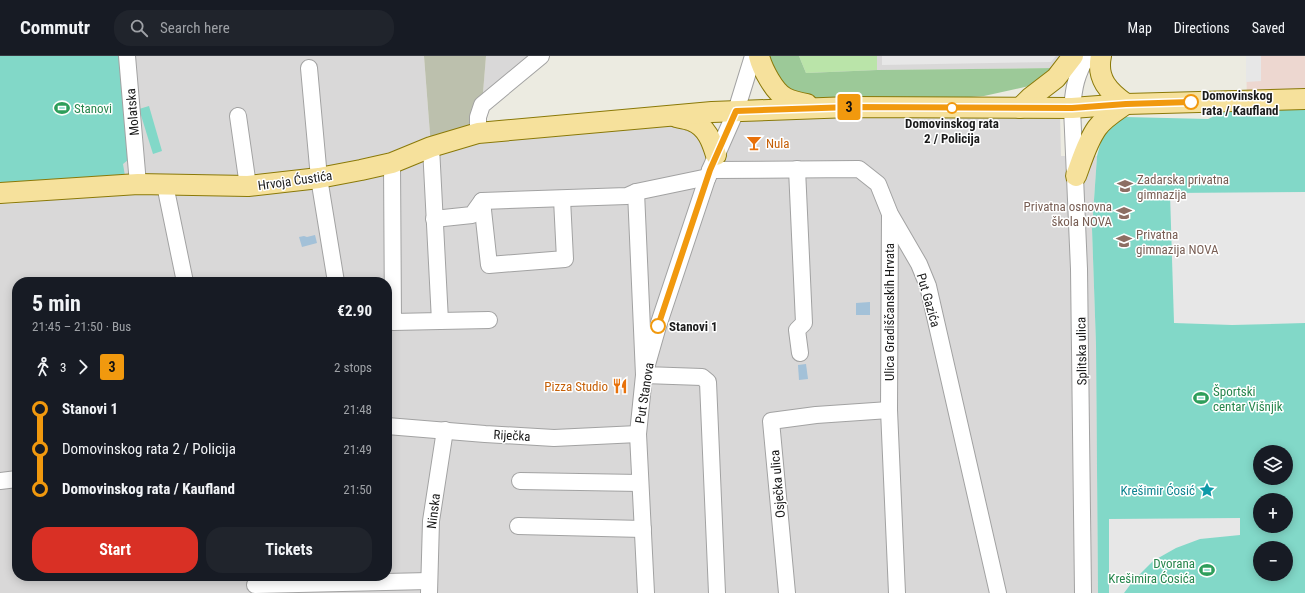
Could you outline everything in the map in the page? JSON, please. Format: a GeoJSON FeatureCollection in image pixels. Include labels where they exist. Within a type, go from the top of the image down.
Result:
{"type":"FeatureCollection","features":[{"type":"Feature","properties":{"kind":"main road"},"geometry":{"type":"LineString","coordinates":[[759,56],[760,63],[768,79],[785,98],[805,104],[829,108]]}},
{"type":"Feature","properties":{"kind":"main road"},"geometry":{"type":"LineString","coordinates":[[1020,108],[1030,98],[1056,78],[1073,56]]}},
{"type":"Feature","properties":{"kind":"main road"},"geometry":{"type":"LineString","coordinates":[[1101,56],[1099,63],[1100,74],[1113,94],[1126,104]]}},
{"type":"Feature","properties":{"kind":"main road"},"geometry":{"type":"LineString","coordinates":[[478,133],[668,115],[736,111],[829,108],[1072,108],[1126,104],[1305,99]]}},
{"type":"Feature","properties":{"kind":"main road"},"geometry":{"type":"LineString","coordinates":[[1076,176],[1090,140],[1098,126],[1126,104]]}},
{"type":"Feature","properties":{"kind":"main road"},"geometry":{"type":"LineString","coordinates":[[668,115],[693,121],[702,127],[711,140],[711,168]]}},
{"type":"Feature","properties":{"kind":"main road","name":"Hrvoja Ćustića"},"geometry":{"type":"LineString","coordinates":[[0,193],[137,177],[164,185],[248,186],[319,178],[392,163],[431,147],[478,133]]}},
{"type":"Feature","properties":{"kind":"street","name":"Molatska"},"geometry":{"type":"LineString","coordinates":[[127,56],[137,177]]}},
{"type":"Feature","properties":{"kind":"street"},"geometry":{"type":"LineString","coordinates":[[478,133],[478,117],[482,105],[541,56]]}},
{"type":"Feature","properties":{"kind":"street","name":"Put Stanova"},"geometry":{"type":"LineString","coordinates":[[646,593],[638,434],[644,375],[658,326],[711,168],[736,111],[753,56]]}},
{"type":"Feature","properties":{"kind":"street","name":"Splitska ulica"},"geometry":{"type":"LineString","coordinates":[[1083,593],[1080,333],[1076,176],[1072,108],[1074,84],[1087,56]]}},
{"type":"Feature","properties":{"kind":"street"},"geometry":{"type":"LineString","coordinates":[[309,68],[319,178],[335,277]]}},
{"type":"Feature","properties":{"kind":"street"},"geometry":{"type":"LineString","coordinates":[[238,116],[248,186]]}},
{"type":"Feature","properties":{"kind":"street"},"geometry":{"type":"LineString","coordinates":[[431,147],[440,321]]}},
{"type":"Feature","properties":{"kind":"street"},"geometry":{"type":"LineString","coordinates":[[392,163],[393,322],[489,320]]}},
{"type":"Feature","properties":{"kind":"street","name":"Put Gazića"},"geometry":{"type":"LineString","coordinates":[[482,201],[627,196],[711,168],[859,169],[878,184],[890,214],[919,264],[928,286],[998,593]]}},
{"type":"Feature","properties":{"kind":"street"},"geometry":{"type":"LineString","coordinates":[[796,169],[804,323],[797,330],[800,353]]}},
{"type":"Feature","properties":{"kind":"street"},"geometry":{"type":"LineString","coordinates":[[164,185],[184,277]]}},
{"type":"Feature","properties":{"kind":"street"},"geometry":{"type":"LineString","coordinates":[[636,192],[644,375],[702,377],[708,382],[717,593]]}},
{"type":"Feature","properties":{"kind":"street"},"geometry":{"type":"LineString","coordinates":[[482,201],[489,265],[565,259],[562,198]]}},
{"type":"Feature","properties":{"kind":"street"},"geometry":{"type":"LineString","coordinates":[[434,219],[472,215],[482,201]]}},
{"type":"Feature","properties":{"kind":"street","name":"Ulica Gradiščanskih Hrvata"},"geometry":{"type":"LineString","coordinates":[[890,214],[889,410],[897,593]]}},
{"type":"Feature","properties":{"kind":"street","name":"Osječka ulica"},"geometry":{"type":"LineString","coordinates":[[787,593],[771,421],[816,415],[889,410]]}},
{"type":"Feature","properties":{"kind":"street","name":"Riječka"},"geometry":{"type":"LineString","coordinates":[[392,426],[554,438],[638,434]]}},
{"type":"Feature","properties":{"kind":"street","name":"Ninska"},"geometry":{"type":"LineString","coordinates":[[429,587],[431,521],[445,430]]}},
{"type":"Feature","properties":{"kind":"street"},"geometry":{"type":"LineString","coordinates":[[0,481],[12,480]]}},
{"type":"Feature","properties":{"kind":"street"},"geometry":{"type":"LineString","coordinates":[[520,481],[640,483]]}},
{"type":"Feature","properties":{"kind":"street"},"geometry":{"type":"LineString","coordinates":[[518,526],[642,529]]}},
{"type":"Feature","properties":{"kind":"street"},"geometry":{"type":"LineString","coordinates":[[255,585],[429,587]]}},
{"type":"Feature","properties":{"kind":"shaded area"},"geometry":{"type":"Polygon","coordinates":[[[0,56],[424,56],[431,147],[361,170],[0,193],[0,56]]]}},
{"type":"Feature","properties":{"kind":"shaded area","name":"Stanovi"},"geometry":{"type":"Polygon","coordinates":[[[0,56],[121,56],[128,160],[123,164],[125,176],[0,184],[0,56]]]}},
{"type":"Feature","properties":{"kind":"shaded area"},"geometry":{"type":"Polygon","coordinates":[[[424,56],[486,56],[482,105],[478,127],[431,147],[424,56]]]}},
{"type":"Feature","properties":{"kind":"shaded area"},"geometry":{"type":"Polygon","coordinates":[[[486,56],[541,56],[482,105],[486,56]]]}},
{"type":"Feature","properties":{"kind":"shaded area"},"geometry":{"type":"Polygon","coordinates":[[[877,56],[1074,56],[1055,68],[877,70],[877,56]]]}},
{"type":"Feature","properties":{"kind":"shaded area"},"geometry":{"type":"Polygon","coordinates":[[[882,56],[1056,56],[1051,62],[882,65],[882,56]]]}},
{"type":"Feature","properties":{"kind":"shaded area"},"geometry":{"type":"Polygon","coordinates":[[[1246,56],[1305,56],[1305,99],[1247,101],[1246,56]]]}},
{"type":"Feature","properties":{"kind":"shaded area"},"geometry":{"type":"Polygon","coordinates":[[[1246,56],[1261,56],[1261,81],[1246,82],[1246,56]]]}},
{"type":"Feature","properties":{"kind":"shaded area","name":"Športski centar Višnjik"},"geometry":{"type":"Polygon","coordinates":[[[1305,99],[1305,593],[1098,593],[1096,345],[1092,229],[1097,156],[1106,130],[1125,117],[1208,119],[1247,101],[1305,99]]]}},
{"type":"Feature","properties":{"kind":"shaded area"},"geometry":{"type":"Polygon","coordinates":[[[149,106],[162,151],[153,154],[139,109],[149,106]]]}},
{"type":"Feature","properties":{"kind":"shaded area"},"geometry":{"type":"Polygon","coordinates":[[[1060,113],[1061,156],[1097,156],[1092,229],[1096,345],[1098,593],[0,593],[0,204],[119,192],[180,195],[440,152],[483,143],[677,124],[691,127],[707,150],[735,116],[1060,113]]]}},
{"type":"Feature","properties":{"kind":"shaded area"},"geometry":{"type":"Polygon","coordinates":[[[1305,192],[1305,323],[1232,325],[1174,323],[1170,193],[1305,192]]]}},
{"type":"Feature","properties":{"kind":"shaded area"},"geometry":{"type":"Polygon","coordinates":[[[315,235],[317,243],[302,247],[299,237],[315,235]]]}},
{"type":"Feature","properties":{"kind":"shaded area"},"geometry":{"type":"Polygon","coordinates":[[[870,302],[870,315],[856,315],[856,303],[870,302]]]}},
{"type":"Feature","properties":{"kind":"shaded area"},"geometry":{"type":"Polygon","coordinates":[[[806,364],[808,379],[799,380],[798,365],[806,364]]]}},
{"type":"Feature","properties":{"kind":"shaded area"},"geometry":{"type":"Polygon","coordinates":[[[1240,518],[1240,535],[1200,539],[1176,548],[1153,561],[1133,581],[1124,593],[1109,593],[1109,519],[1240,518]]]}},
{"type":"Feature","properties":{"kind":"green space"},"geometry":{"type":"Polygon","coordinates":[[[768,56],[799,56],[806,73],[877,70],[1055,68],[1038,84],[984,96],[829,108],[780,109],[768,56]]]}},
{"type":"Feature","properties":{"kind":"green space"},"geometry":{"type":"Polygon","coordinates":[[[799,56],[877,56],[877,70],[806,73],[799,56]]]}},
{"type":"Feature","properties":{"kind":"bus line","name":"3"},"geometry":{"type":"LineString","coordinates":[[658,326],[710,170],[736,111],[851,107],[1072,108],[1126,104],[1191,102]]}},
{"type":"Feature","properties":{"kind":"place","name":"Domovinskog rata / Kaufland"},"geometry":{"type":"Point","coordinates":[1191,102]}},
{"type":"Feature","properties":{"kind":"place","name":"Stanovi"},"geometry":{"type":"Point","coordinates":[62,108]}},
{"type":"Feature","properties":{"kind":"place","name":"Domovinskog rata 2 / Policija"},"geometry":{"type":"Point","coordinates":[952,108]}},
{"type":"Feature","properties":{"kind":"place","name":"Nula"},"geometry":{"type":"Point","coordinates":[754,143]}},
{"type":"Feature","properties":{"kind":"place","name":"Zadarska privatna gimnazija"},"geometry":{"type":"Point","coordinates":[1125,186]}},
{"type":"Feature","properties":{"kind":"place","name":"Privatna osnovna škola NOVA"},"geometry":{"type":"Point","coordinates":[1124,213]}},
{"type":"Feature","properties":{"kind":"place","name":"Privatna gimnazija NOVA"},"geometry":{"type":"Point","coordinates":[1124,241]}},
{"type":"Feature","properties":{"kind":"place","name":"Stanovi 1"},"geometry":{"type":"Point","coordinates":[658,326]}},
{"type":"Feature","properties":{"kind":"place","name":"Pizza Studio"},"geometry":{"type":"Point","coordinates":[620,386]}},
{"type":"Feature","properties":{"kind":"place","name":"Športski centar Višnjik"},"geometry":{"type":"Point","coordinates":[1201,398]}},
{"type":"Feature","properties":{"kind":"place","name":"Krešimir Ćosić"},"geometry":{"type":"Point","coordinates":[1207,490]}},
{"type":"Feature","properties":{"kind":"place","name":"Dvorana Krešimira Ćosića"},"geometry":{"type":"Point","coordinates":[1207,570]}}]}
